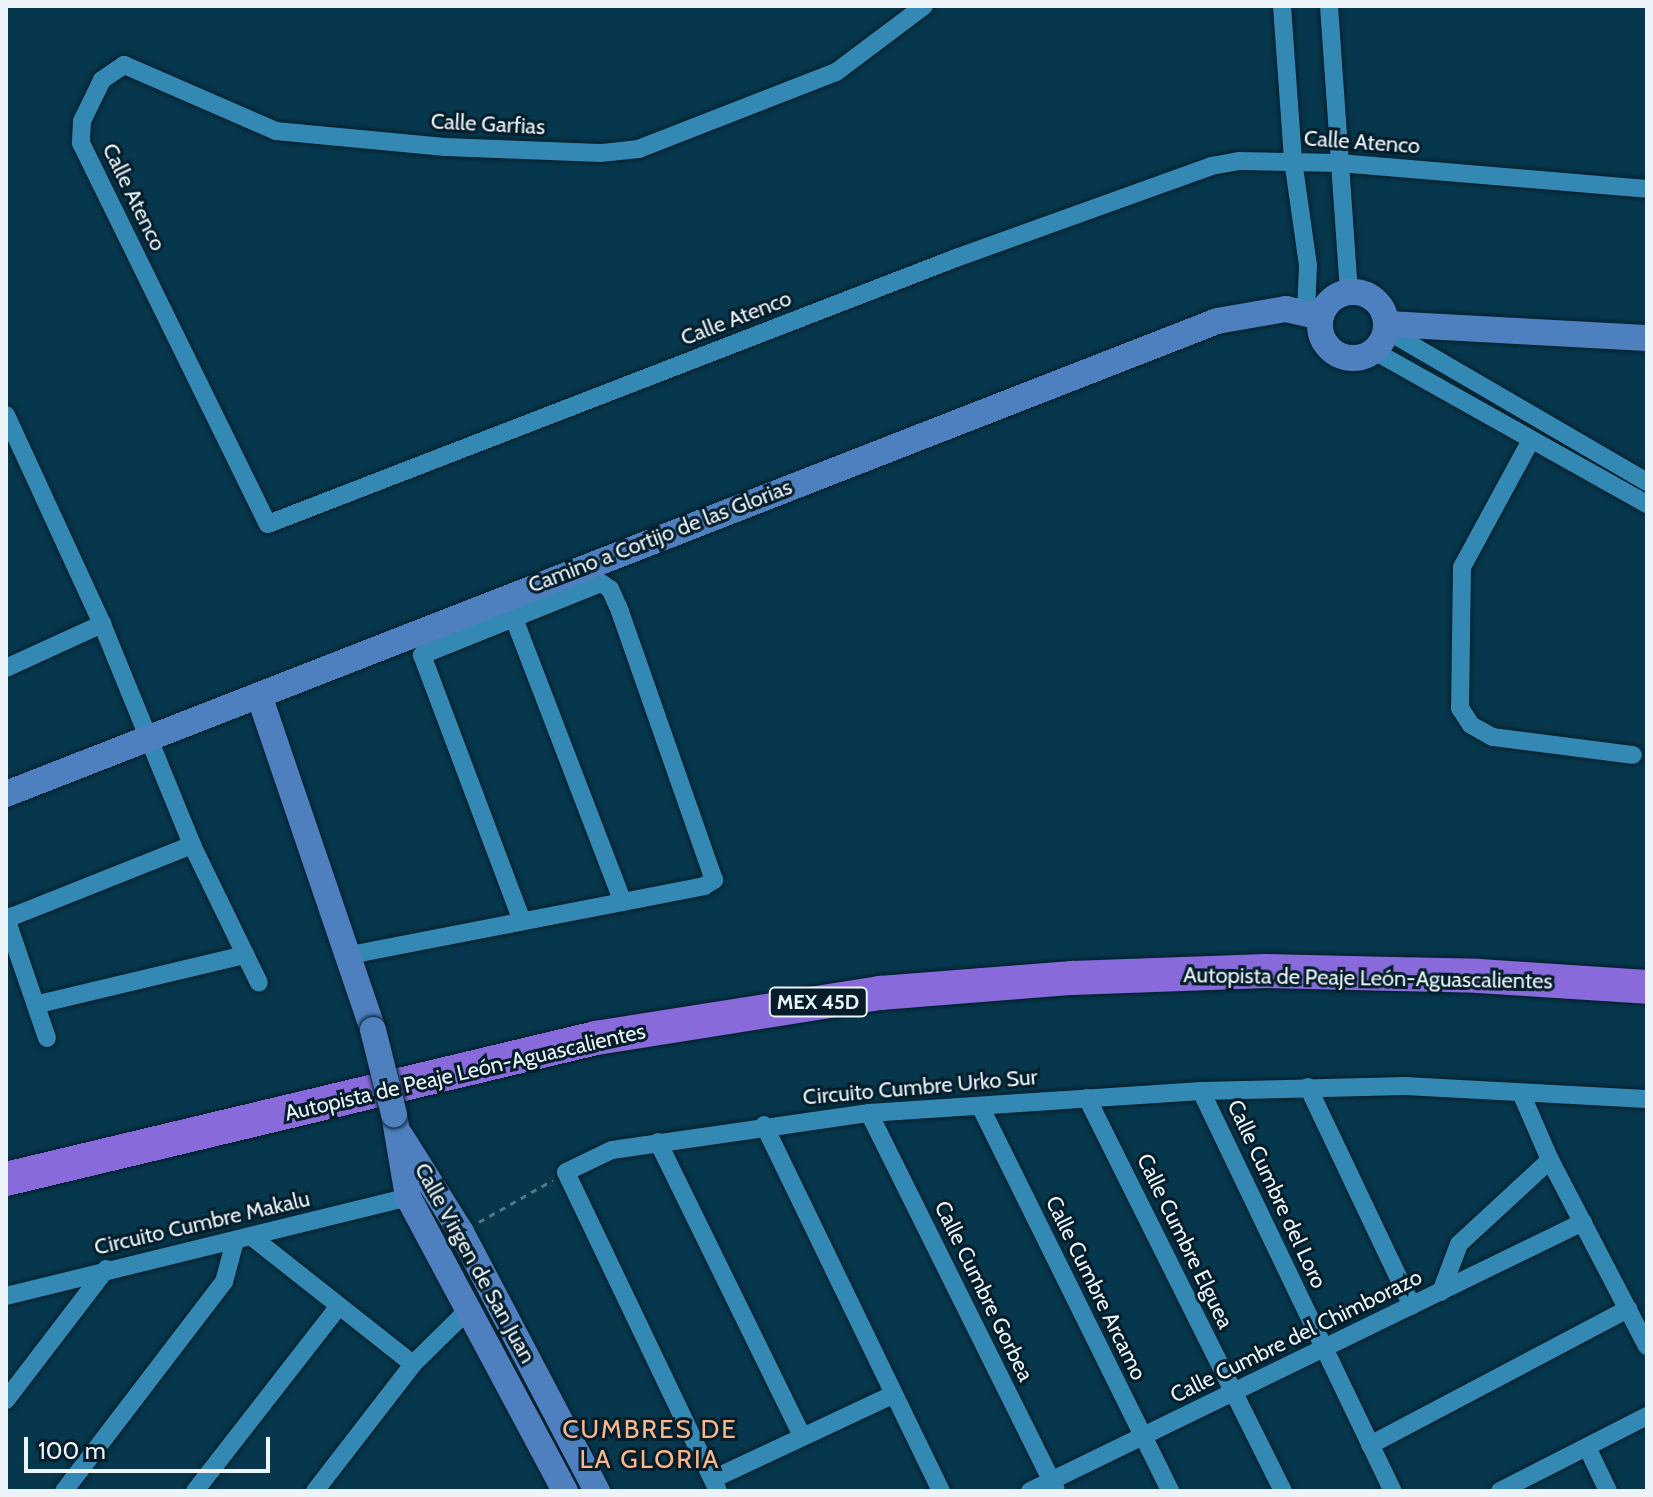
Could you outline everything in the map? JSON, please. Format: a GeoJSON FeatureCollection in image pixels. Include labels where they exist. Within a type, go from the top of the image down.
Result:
{"type":"FeatureCollection","features":[{"type":"Feature","properties":{"kind":"highway","name":"MEX 45D"},"geometry":{"type":"LineString","coordinates":[[6,1155],[592,1016],[881,971],[1075,954],[1266,948],[1479,954],[1647,966]]}},
{"type":"Feature","properties":{"kind":"highway","name":"Autopista de Peaje León-Aguascalientes"},"geometry":{"type":"LineString","coordinates":[[6,1179],[596,1038],[880,993],[1072,978],[1266,971],[1479,976],[1647,987]]}},
{"type":"Feature","properties":{"kind":"street","name":"Calle Garfias"},"geometry":{"type":"LineString","coordinates":[[81,143],[82,121],[102,80],[124,65],[276,131],[445,147],[600,153],[639,149],[836,72],[924,6]]}},
{"type":"Feature","properties":{"kind":"street"},"geometry":{"type":"LineString","coordinates":[[1282,6],[1293,160],[1313,314],[1323,340],[1340,356],[1352,358],[1382,335],[1647,338]]}},
{"type":"Feature","properties":{"kind":"street"},"geometry":{"type":"LineString","coordinates":[[1329,6],[1349,291]]}},
{"type":"Feature","properties":{"kind":"street","name":"Calle Atenco"},"geometry":{"type":"LineString","coordinates":[[81,143],[268,524],[956,258],[1211,166],[1293,160],[1647,189]]}},
{"type":"Feature","properties":{"kind":"street"},"geometry":{"type":"LineString","coordinates":[[1313,314],[1349,291],[1379,303],[1382,335],[1531,440],[1647,504]]}},
{"type":"Feature","properties":{"kind":"street","name":"Camino a Cortijo de las Glorias"},"geometry":{"type":"LineString","coordinates":[[6,794],[1217,321],[1260,311],[1313,314]]}},
{"type":"Feature","properties":{"kind":"street"},"geometry":{"type":"LineString","coordinates":[[1382,335],[1647,482]]}},
{"type":"Feature","properties":{"kind":"street"},"geometry":{"type":"LineString","coordinates":[[6,415],[102,624],[192,845],[259,983]]}},
{"type":"Feature","properties":{"kind":"street"},"geometry":{"type":"LineString","coordinates":[[1531,440],[1462,567],[1460,708],[1471,725],[1493,737],[1633,755]]}},
{"type":"Feature","properties":{"kind":"street"},"geometry":{"type":"LineString","coordinates":[[350,955],[704,886],[714,880],[714,871],[620,611],[610,589],[601,583],[425,651],[421,661],[522,921]]}},
{"type":"Feature","properties":{"kind":"street"},"geometry":{"type":"LineString","coordinates":[[513,616],[623,902]]}},
{"type":"Feature","properties":{"kind":"street"},"geometry":{"type":"LineString","coordinates":[[8,662],[102,624]]}},
{"type":"Feature","properties":{"kind":"street"},"geometry":{"type":"LineString","coordinates":[[259,695],[350,955],[397,1124]]}},
{"type":"Feature","properties":{"kind":"street"},"geometry":{"type":"LineString","coordinates":[[47,1038],[39,1004],[8,924],[11,917],[192,845]]}},
{"type":"Feature","properties":{"kind":"street"},"geometry":{"type":"LineString","coordinates":[[39,1004],[245,955]]}},
{"type":"Feature","properties":{"kind":"street"},"geometry":{"type":"LineString","coordinates":[[1308,1087],[1412,1306]]}},
{"type":"Feature","properties":{"kind":"street","name":"Circuito Cumbre Urko Sur"},"geometry":{"type":"LineString","coordinates":[[566,1172],[612,1150],[764,1125],[869,1113],[1087,1098],[1308,1087],[1643,1099]]}},
{"type":"Feature","properties":{"kind":"street","name":"Calle Cumbre del Loro"},"geometry":{"type":"LineString","coordinates":[[1201,1091],[1393,1491]]}},
{"type":"Feature","properties":{"kind":"street"},"geometry":{"type":"LineString","coordinates":[[1521,1093],[1550,1160],[1647,1346]]}},
{"type":"Feature","properties":{"kind":"street","name":"Calle Cumbre Elguea"},"geometry":{"type":"LineString","coordinates":[[1087,1098],[1283,1491]]}},
{"type":"Feature","properties":{"kind":"street"},"geometry":{"type":"LineString","coordinates":[[1643,1099],[1647,1117]]}},
{"type":"Feature","properties":{"kind":"street","name":"Calle Cumbre Arcamo"},"geometry":{"type":"LineString","coordinates":[[980,1106],[1141,1438],[1170,1491]]}},
{"type":"Feature","properties":{"kind":"street","name":"Calle Cumbre Gorbea"},"geometry":{"type":"LineString","coordinates":[[869,1113],[1054,1486]]}},
{"type":"Feature","properties":{"kind":"street","name":"Calle Virgen de San Juan"},"geometry":{"type":"LineString","coordinates":[[397,1124],[400,1167],[408,1197],[470,1308],[565,1491]]}},
{"type":"Feature","properties":{"kind":"street","name":"Calle Virgen de San Juan"},"geometry":{"type":"LineString","coordinates":[[397,1124],[461,1232],[597,1491]]}},
{"type":"Feature","properties":{"kind":"street"},"geometry":{"type":"LineString","coordinates":[[764,1125],[941,1491]]}},
{"type":"Feature","properties":{"kind":"street"},"geometry":{"type":"LineString","coordinates":[[658,1142],[802,1436]]}},
{"type":"Feature","properties":{"kind":"street"},"geometry":{"type":"LineString","coordinates":[[1441,1292],[1459,1244],[1550,1160]]}},
{"type":"Feature","properties":{"kind":"street"},"geometry":{"type":"LineString","coordinates":[[566,1172],[715,1485],[802,1436],[892,1395]]}},
{"type":"Feature","properties":{"kind":"street","name":"Circuito Cumbre Makalu"},"geometry":{"type":"LineString","coordinates":[[6,1296],[408,1197]]}},
{"type":"Feature","properties":{"kind":"street","name":"Calle Cumbre del Chimborazo"},"geometry":{"type":"LineString","coordinates":[[1030,1491],[1054,1486],[1141,1438],[1583,1222]]}},
{"type":"Feature","properties":{"kind":"street"},"geometry":{"type":"LineString","coordinates":[[64,1491],[224,1282],[243,1239],[339,1306],[413,1364]]}},
{"type":"Feature","properties":{"kind":"street"},"geometry":{"type":"LineString","coordinates":[[6,1400],[106,1269]]}},
{"type":"Feature","properties":{"kind":"street"},"geometry":{"type":"LineString","coordinates":[[195,1491],[339,1306]]}},
{"type":"Feature","properties":{"kind":"street"},"geometry":{"type":"LineString","coordinates":[[315,1491],[413,1364],[470,1308]]}},
{"type":"Feature","properties":{"kind":"street"},"geometry":{"type":"LineString","coordinates":[[1370,1445],[1628,1309]]}},
{"type":"Feature","properties":{"kind":"street"},"geometry":{"type":"LineString","coordinates":[[1500,1491],[1647,1416]]}},
{"type":"Feature","properties":{"kind":"street"},"geometry":{"type":"LineString","coordinates":[[1587,1447],[1608,1491]]}},
{"type":"Feature","properties":{"kind":"path"},"geometry":{"type":"LineString","coordinates":[[461,1232],[566,1172]]}},
{"type":"Feature","properties":{"kind":"district","name":"CUMBRES DE LA GLORIA"},"geometry":{"type":"Point","coordinates":[650,1445]}}]}
